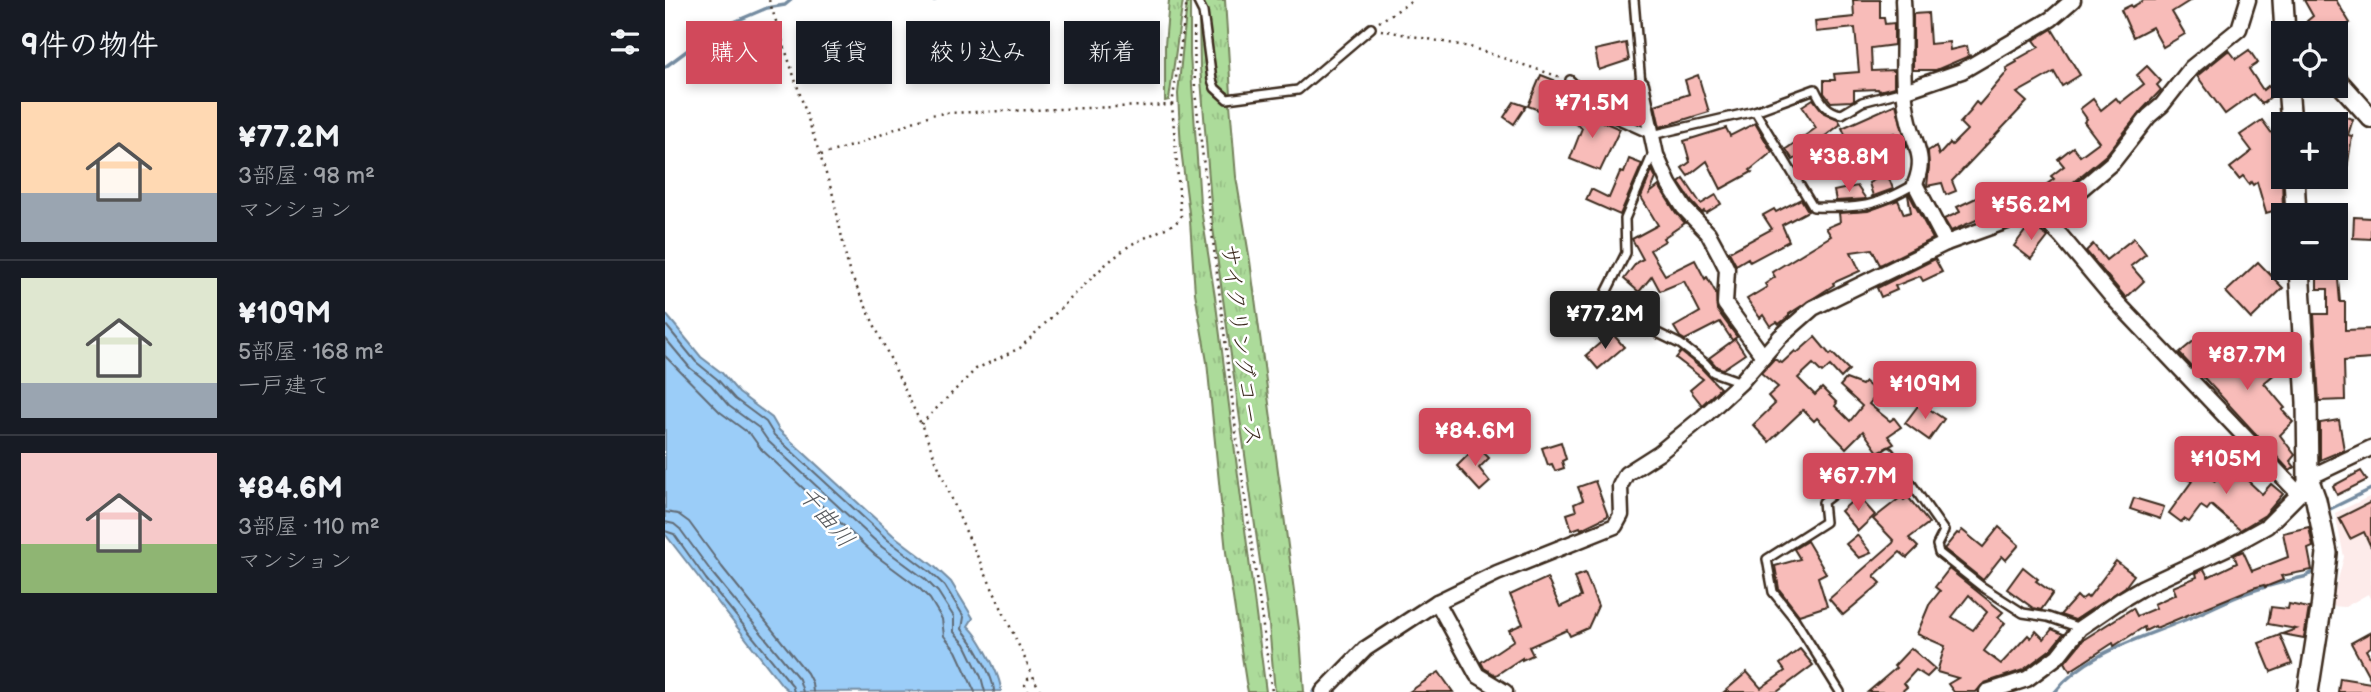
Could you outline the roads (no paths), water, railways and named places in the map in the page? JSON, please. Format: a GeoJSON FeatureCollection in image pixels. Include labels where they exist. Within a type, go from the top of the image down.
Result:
{"type":"FeatureCollection","features":[{"type":"Feature","properties":{"kind":"main road"},"geometry":{"type":"LineString","coordinates":[[2283,0],[2286,21]]}},
{"type":"Feature","properties":{"kind":"main road"},"geometry":{"type":"LineString","coordinates":[[2300,280],[2307,401],[2304,486],[2316,500],[2327,553],[2308,692]]}},
{"type":"Feature","properties":{"kind":"street"},"geometry":{"type":"LineString","coordinates":[[1903,0],[1904,91],[1922,166],[1915,184],[1946,243]]}},
{"type":"Feature","properties":{"kind":"street"},"geometry":{"type":"LineString","coordinates":[[1904,91],[1962,71],[2051,19],[2073,0]]}},
{"type":"Feature","properties":{"kind":"street"},"geometry":{"type":"LineString","coordinates":[[2050,225],[2073,196],[2113,162],[2191,68],[2239,29],[2248,0]]}},
{"type":"Feature","properties":{"kind":"street"},"geometry":{"type":"LineString","coordinates":[[2271,0],[2283,21]]}},
{"type":"Feature","properties":{"kind":"street"},"geometry":{"type":"LineString","coordinates":[[1641,84],[1653,142],[1669,184],[1684,208],[1708,233],[1727,269],[1725,304],[1763,356]]}},
{"type":"Feature","properties":{"kind":"street"},"geometry":{"type":"LineString","coordinates":[[2348,91],[2369,112]]}},
{"type":"Feature","properties":{"kind":"street"},"geometry":{"type":"LineString","coordinates":[[1323,692],[1365,649],[1437,602],[1497,573],[1615,526],[1621,515],[1620,486],[1626,474],[1659,453],[1741,382],[1780,337],[1813,308],[1946,243],[2021,216],[2050,225],[2112,297],[2304,486]]}},
{"type":"Feature","properties":{"kind":"street"},"geometry":{"type":"LineString","coordinates":[[1987,692],[2027,679],[2058,656],[2080,628],[2143,587],[2267,526],[2304,486],[2371,448]]}},
{"type":"Feature","properties":{"kind":"street"},"geometry":{"type":"LineString","coordinates":[[1437,602],[1477,675],[1505,692]]}},
{"type":"Feature","properties":{"kind":"lane"},"geometry":{"type":"LineString","coordinates":[[1197,0],[1203,12],[1212,80],[1215,88],[1227,99],[1298,90],[1371,28]]}},
{"type":"Feature","properties":{"kind":"lane"},"geometry":{"type":"LineString","coordinates":[[1634,0],[1641,84]]}},
{"type":"Feature","properties":{"kind":"lane"},"geometry":{"type":"LineString","coordinates":[[1570,80],[1575,84],[1583,103],[1653,142],[1755,111],[1815,89],[1822,103],[1832,113],[1842,114],[1862,102],[1904,91]]}},
{"type":"Feature","properties":{"kind":"lane"},"geometry":{"type":"LineString","coordinates":[[1755,111],[1813,206],[1858,208],[1888,200],[1915,184]]}},
{"type":"Feature","properties":{"kind":"lane"},"geometry":{"type":"LineString","coordinates":[[1653,142],[1625,219],[1626,253],[1600,305],[1680,344],[1713,372],[1741,382]]}},
{"type":"Feature","properties":{"kind":"lane"},"geometry":{"type":"LineString","coordinates":[[1840,692],[1794,618],[1773,592],[1767,559],[1825,522],[1823,502],[1889,452],[1944,531],[1937,545],[1939,553],[1981,586],[2023,612],[2080,628]]}},
{"type":"Feature","properties":{"kind":"water","name":"千曲川"},"geometry":{"type":"Polygon","coordinates":[[[665,313],[701,357],[722,373],[739,393],[772,418],[779,430],[893,535],[951,582],[973,618],[968,626],[989,656],[1001,691],[790,692],[782,685],[665,534],[665,313]]]}},
{"type":"Feature","properties":{"kind":"waterway"},"geometry":{"type":"LineString","coordinates":[[665,67],[715,30],[767,8],[785,5],[791,0]]}},
{"type":"Feature","properties":{"kind":"waterway"},"geometry":{"type":"LineString","coordinates":[[2333,534],[2328,510],[2371,489]]}},
{"type":"Feature","properties":{"kind":"waterway"},"geometry":{"type":"LineString","coordinates":[[2055,692],[2081,667],[2113,649],[2239,596],[2307,576],[2316,570]]}},
{"type":"Feature","properties":{"kind":"waterway"},"geometry":{"type":"LineString","coordinates":[[1313,692],[1320,686]]}}]}
